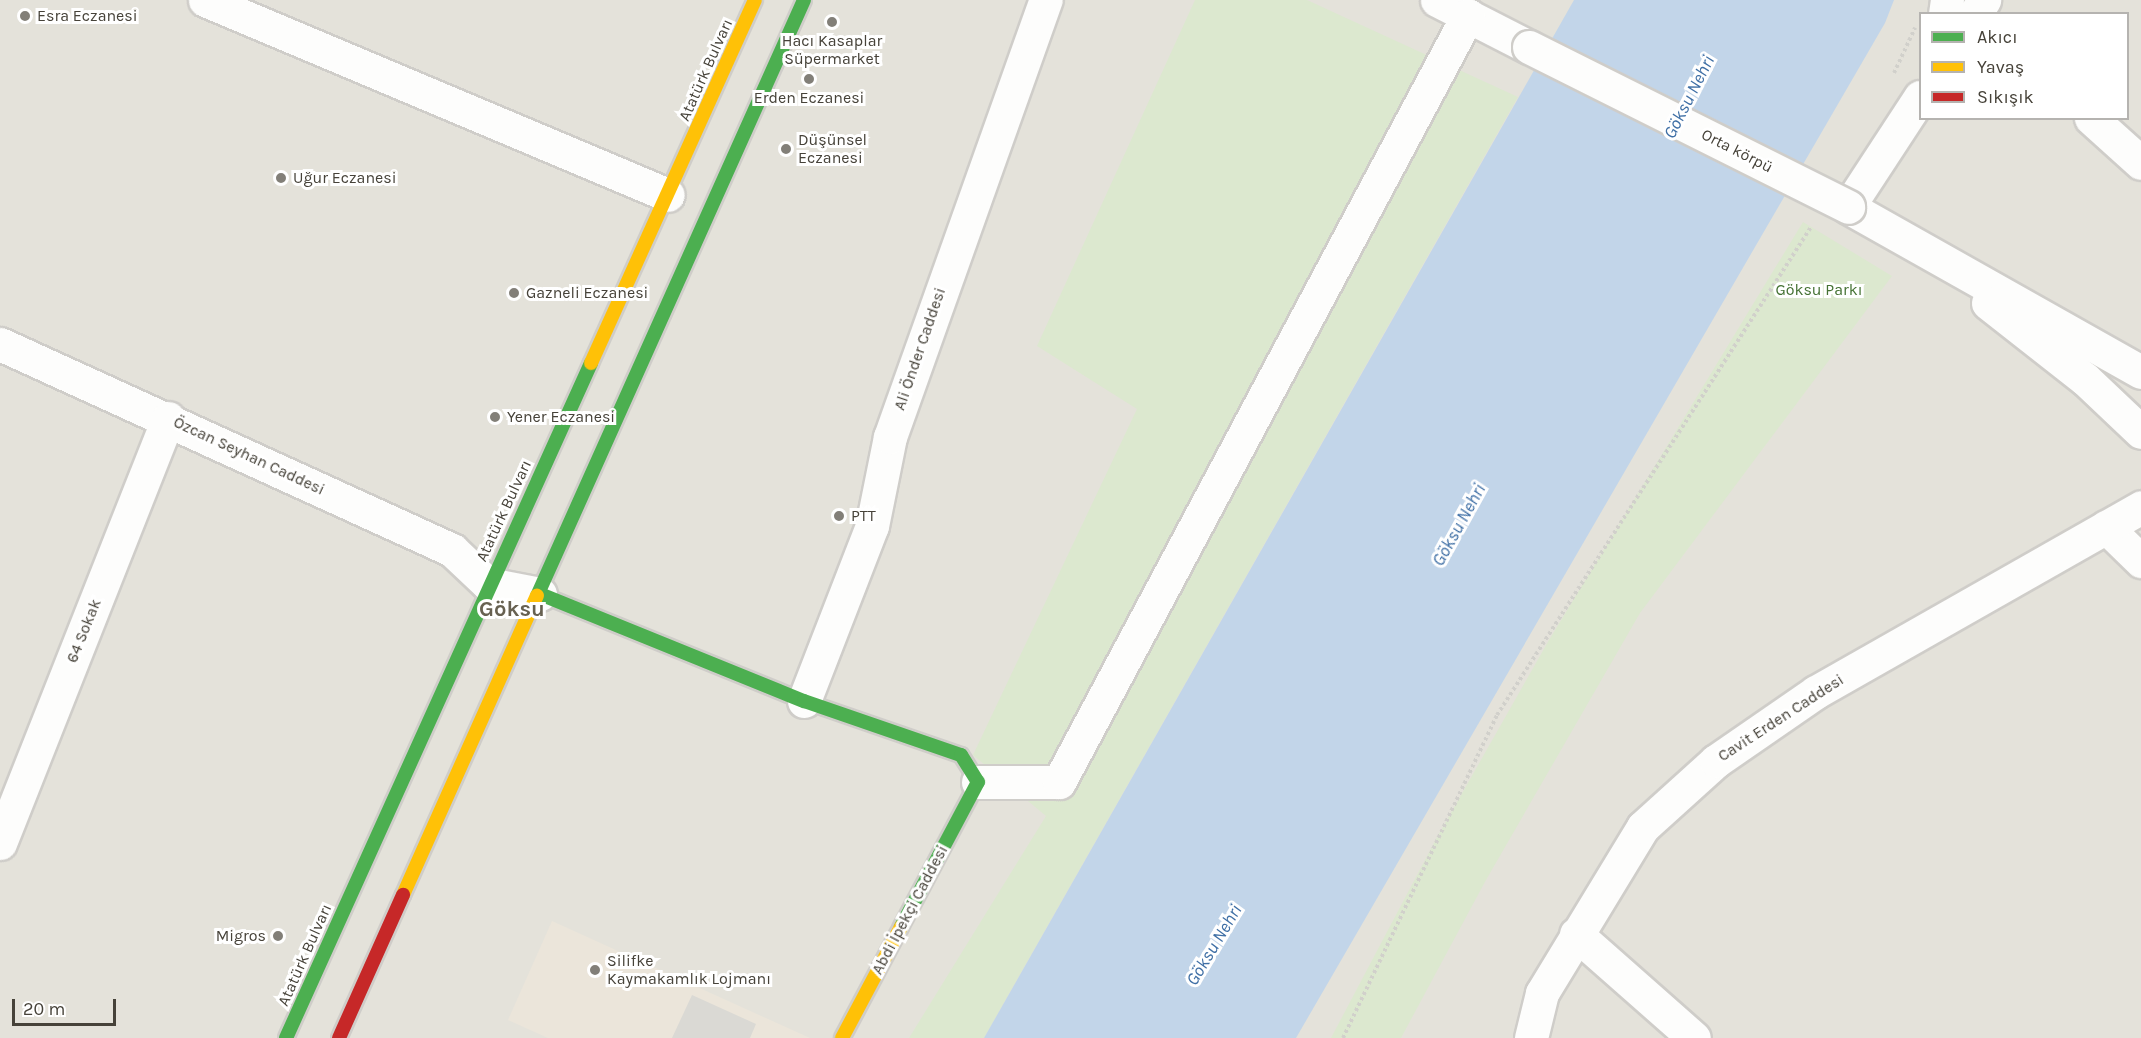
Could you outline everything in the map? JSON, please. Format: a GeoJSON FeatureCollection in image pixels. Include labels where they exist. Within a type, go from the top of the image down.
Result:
{"type":"FeatureCollection","features":[{"type":"Feature","properties":{"kind":"main road","name":"Atatürk Bulvarı"},"geometry":{"type":"LineString","coordinates":[[286,1038],[488,584],[668,195],[755,0]]}},
{"type":"Feature","properties":{"kind":"main road"},"geometry":{"type":"LineString","coordinates":[[339,1038],[540,594],[804,0]]}},
{"type":"Feature","properties":{"kind":"main road"},"geometry":{"type":"LineString","coordinates":[[540,594],[804,701],[961,755],[978,782]]}},
{"type":"Feature","properties":{"kind":"main road","name":"Abdi İpekçi Caddesi"},"geometry":{"type":"LineString","coordinates":[[842,1038],[978,782]]}},
{"type":"Feature","properties":{"kind":"street"},"geometry":{"type":"LineString","coordinates":[[205,0],[668,195]]}},
{"type":"Feature","properties":{"kind":"street","name":"Ali Önder Caddesi"},"geometry":{"type":"LineString","coordinates":[[804,701],[872,526],[890,437],[1046,0]]}},
{"type":"Feature","properties":{"kind":"street"},"geometry":{"type":"LineString","coordinates":[[978,782],[1059,782],[1452,5]]}},
{"type":"Feature","properties":{"kind":"street","name":"Orta körpü"},"geometry":{"type":"LineString","coordinates":[[1452,5],[1530,47],[1901,235]]}},
{"type":"Feature","properties":{"kind":"street"},"geometry":{"type":"LineString","coordinates":[[1848,207],[1919,99]]}},
{"type":"Feature","properties":{"kind":"street"},"geometry":{"type":"LineString","coordinates":[[2093,120],[2141,163]]}},
{"type":"Feature","properties":{"kind":"street"},"geometry":{"type":"LineString","coordinates":[[1901,235],[2141,372]]}},
{"type":"Feature","properties":{"kind":"street"},"geometry":{"type":"LineString","coordinates":[[1901,235],[2085,379],[2141,432]]}},
{"type":"Feature","properties":{"kind":"street","name":"Özcan Seyhan Caddesi"},"geometry":{"type":"LineString","coordinates":[[0,344],[168,418],[452,550],[488,584]]}},
{"type":"Feature","properties":{"kind":"street","name":"64 Sokak"},"geometry":{"type":"LineString","coordinates":[[0,843],[168,418]]}},
{"type":"Feature","properties":{"kind":"street","name":"Cavit Erden Caddesi"},"geometry":{"type":"LineString","coordinates":[[1531,1038],[1542,993],[1643,827],[1716,761],[1816,692],[2141,507]]}},
{"type":"Feature","properties":{"kind":"street"},"geometry":{"type":"LineString","coordinates":[[2106,526],[2141,561]]}},
{"type":"Feature","properties":{"kind":"street"},"geometry":{"type":"LineString","coordinates":[[488,584],[540,594]]}},
{"type":"Feature","properties":{"kind":"street"},"geometry":{"type":"LineString","coordinates":[[1576,934],[1694,1038]]}},
{"type":"Feature","properties":{"kind":"path"},"geometry":{"type":"LineString","coordinates":[[1343,1038],[1497,715],[1811,227]]}},
{"type":"Feature","properties":{"kind":"shaded area"},"geometry":{"type":"Polygon","coordinates":[[[0,0],[2141,0],[2141,1038],[0,1038],[0,0]]]}},
{"type":"Feature","properties":{"kind":"shaded area","name":"Silifke Kaymakamlık Lojmanı"},"geometry":{"type":"Polygon","coordinates":[[[552,921],[810,1038],[548,1038],[508,1020],[552,921]]]}},
{"type":"Feature","properties":{"kind":"green space"},"geometry":{"type":"Polygon","coordinates":[[[1195,0],[1307,0],[1518,97],[984,1038],[909,1038],[1046,816],[973,755],[1137,409],[1037,346],[1195,0]]]}},
{"type":"Feature","properties":{"kind":"green space","name":"Göksu Parkı"},"geometry":{"type":"Polygon","coordinates":[[[1803,222],[1892,276],[1640,613],[1486,880],[1401,1038],[1331,1038],[1435,841],[1549,640],[1803,222]]]}},
{"type":"Feature","properties":{"kind":"water","name":"Göksu Nehri"},"geometry":{"type":"Polygon","coordinates":[[[1574,0],[1894,0],[1885,23],[1296,1038],[984,1038],[1574,0]]]}},
{"type":"Feature","properties":{"kind":"building","name":"Silifke Kaymakamlık Lojmanı"},"geometry":{"type":"Polygon","coordinates":[[[692,995],[756,1024],[750,1038],[672,1038],[692,995]]]}},
{"type":"Feature","properties":{"kind":"traffic: fast"},"geometry":{"type":"LineString","coordinates":[[537,596],[804,0]]}},
{"type":"Feature","properties":{"kind":"traffic: fast"},"geometry":{"type":"LineString","coordinates":[[286,1038],[591,363]]}},
{"type":"Feature","properties":{"kind":"traffic: fast"},"geometry":{"type":"LineString","coordinates":[[540,594],[804,701],[961,755],[978,782],[901,927]]}},
{"type":"Feature","properties":{"kind":"traffic: slow"},"geometry":{"type":"LineString","coordinates":[[591,363],[755,0]]}},
{"type":"Feature","properties":{"kind":"traffic: slow"},"geometry":{"type":"LineString","coordinates":[[403,895],[537,596]]}},
{"type":"Feature","properties":{"kind":"traffic: slow"},"geometry":{"type":"LineString","coordinates":[[842,1038],[901,927]]}},
{"type":"Feature","properties":{"kind":"traffic: jam"},"geometry":{"type":"LineString","coordinates":[[339,1038],[403,895]]}},
{"type":"Feature","properties":{"kind":"place","name":"Esra Eczanesi"},"geometry":{"type":"Point","coordinates":[25,16]}},
{"type":"Feature","properties":{"kind":"place","name":"Hacı Kasaplar Süpermarket"},"geometry":{"type":"Point","coordinates":[832,22]}},
{"type":"Feature","properties":{"kind":"place","name":"Erden Eczanesi"},"geometry":{"type":"Point","coordinates":[809,79]}},
{"type":"Feature","properties":{"kind":"place","name":"Düşünsel Eczanesi"},"geometry":{"type":"Point","coordinates":[786,149]}},
{"type":"Feature","properties":{"kind":"place","name":"Uğur Eczanesi"},"geometry":{"type":"Point","coordinates":[281,178]}},
{"type":"Feature","properties":{"kind":"place","name":"Gazneli Eczanesi"},"geometry":{"type":"Point","coordinates":[514,293]}},
{"type":"Feature","properties":{"kind":"place","name":"Yener Eczanesi"},"geometry":{"type":"Point","coordinates":[495,417]}},
{"type":"Feature","properties":{"kind":"place","name":"PTT"},"geometry":{"type":"Point","coordinates":[839,516]}},
{"type":"Feature","properties":{"kind":"place","name":"Migros"},"geometry":{"type":"Point","coordinates":[278,936]}},
{"type":"Feature","properties":{"kind":"place","name":"Silifke Kaymakamlık Lojmanı"},"geometry":{"type":"Point","coordinates":[595,970]}},
{"type":"Feature","properties":{"kind":"district","name":"Göksu"},"geometry":{"type":"Point","coordinates":[512,610]}}]}
